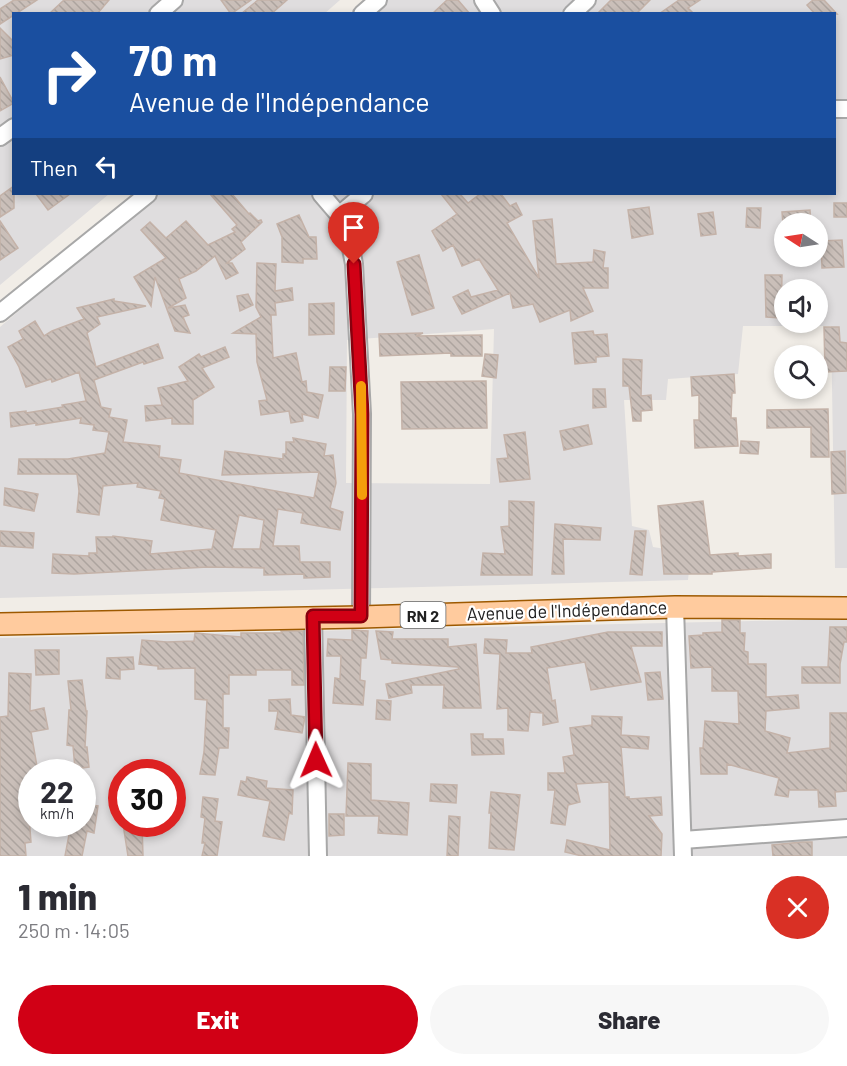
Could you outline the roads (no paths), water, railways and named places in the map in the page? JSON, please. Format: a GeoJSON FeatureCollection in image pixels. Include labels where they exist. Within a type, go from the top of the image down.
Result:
{"type":"FeatureCollection","features":[{"type":"Feature","properties":{"kind":"main road","name":"Avenue de l'Indépendance"},"geometry":{"type":"LineString","coordinates":[[0,624],[675,607],[847,608]]}},
{"type":"Feature","properties":{"kind":"street"},"geometry":{"type":"LineString","coordinates":[[364,12],[378,0]]}},
{"type":"Feature","properties":{"kind":"street"},"geometry":{"type":"LineString","coordinates":[[574,12],[586,0]]}},
{"type":"Feature","properties":{"kind":"street"},"geometry":{"type":"LineString","coordinates":[[0,138],[12,129]]}},
{"type":"Feature","properties":{"kind":"street"},"geometry":{"type":"LineString","coordinates":[[0,313],[147,195]]}},
{"type":"Feature","properties":{"kind":"street"},"geometry":{"type":"LineString","coordinates":[[322,195],[339,215],[348,233],[354,264],[362,403],[361,616]]}},
{"type":"Feature","properties":{"kind":"street"},"geometry":{"type":"LineString","coordinates":[[339,215],[363,195]]}},
{"type":"Feature","properties":{"kind":"street"},"geometry":{"type":"LineString","coordinates":[[675,607],[683,848],[847,828]]}},
{"type":"Feature","properties":{"kind":"street"},"geometry":{"type":"LineString","coordinates":[[313,616],[318,856]]}}]}
